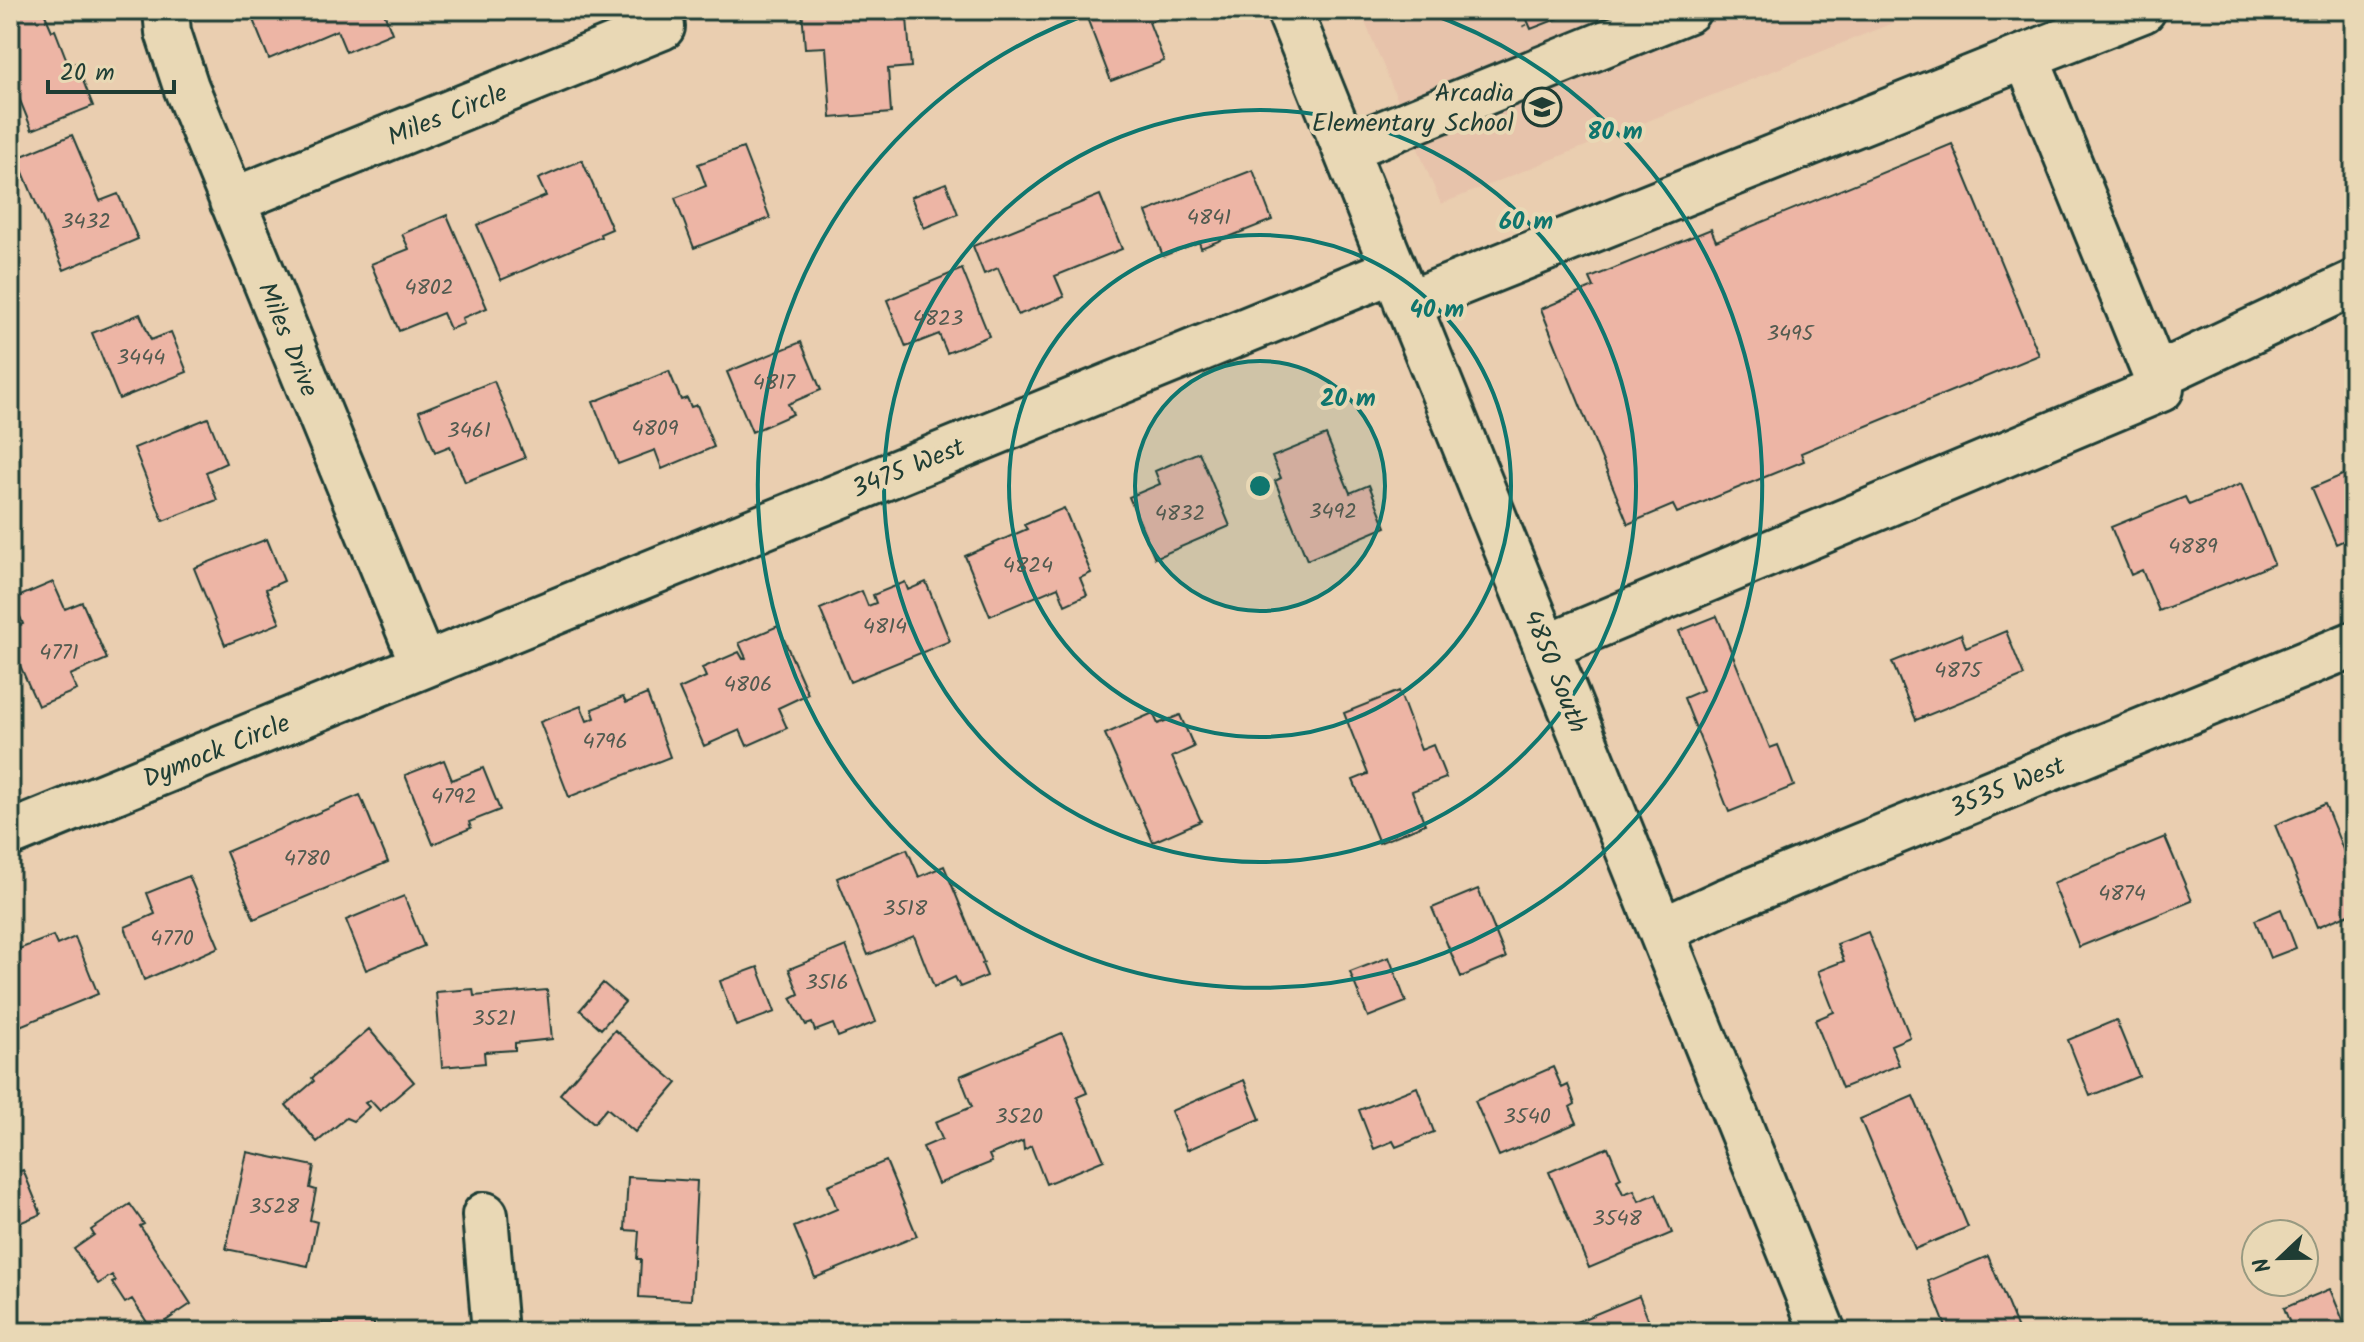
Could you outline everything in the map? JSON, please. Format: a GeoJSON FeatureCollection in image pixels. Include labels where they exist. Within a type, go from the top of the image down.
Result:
{"type":"FeatureCollection","features":[{"type":"Feature","properties":{"kind":"street","name":"Miles Drive"},"geometry":{"type":"LineString","coordinates":[[166,10],[168,32],[186,87],[423,665]]}},
{"type":"Feature","properties":{"kind":"street","name":"4850 South"},"geometry":{"type":"LineString","coordinates":[[1289,10],[1823,1332]]}},
{"type":"Feature","properties":{"kind":"street"},"geometry":{"type":"LineString","coordinates":[[1345,149],[1688,10]]}},
{"type":"Feature","properties":{"kind":"street","name":"3475 West"},"geometry":{"type":"LineString","coordinates":[[423,665],[1400,287],[2143,10]]}},
{"type":"Feature","properties":{"kind":"street","name":"Miles Circle"},"geometry":{"type":"LineString","coordinates":[[232,201],[662,27]]}},
{"type":"Feature","properties":{"kind":"street"},"geometry":{"type":"LineString","coordinates":[[1546,647],[2161,389],[2026,56]]}},
{"type":"Feature","properties":{"kind":"street"},"geometry":{"type":"LineString","coordinates":[[2156,376],[2354,283]]}},
{"type":"Feature","properties":{"kind":"street","name":"3535 West"},"geometry":{"type":"LineString","coordinates":[[1661,931],[1726,901],[2354,644]]}},
{"type":"Feature","properties":{"kind":"street","name":"Dymock Circle"},"geometry":{"type":"LineString","coordinates":[[10,834],[423,665]]}},
{"type":"Feature","properties":{"kind":"street"},"geometry":{"type":"LineString","coordinates":[[485,1215],[495,1332]]}},
{"type":"Feature","properties":{"kind":"shaded area","name":"Arcadia Elementary School"},"geometry":{"type":"Polygon","coordinates":[[[1360,10],[1925,10],[1441,204],[1360,10]]]}},
{"type":"Feature","properties":{"kind":"building"},"geometry":{"type":"Polygon","coordinates":[[[43,10],[52,31],[55,30],[69,66],[76,63],[93,106],[32,130],[17,93],[10,95],[10,19],[43,10]]]}},
{"type":"Feature","properties":{"kind":"building"},"geometry":{"type":"Polygon","coordinates":[[[249,10],[383,10],[392,33],[346,52],[337,30],[269,59],[249,10]]]}},
{"type":"Feature","properties":{"kind":"building"},"geometry":{"type":"Polygon","coordinates":[[[802,10],[887,10],[888,20],[907,18],[911,67],[888,69],[891,113],[831,118],[826,47],[805,48],[802,10]]]}},
{"type":"Feature","properties":{"kind":"building"},"geometry":{"type":"Polygon","coordinates":[[[1084,10],[1177,10],[1149,22],[1164,61],[1111,81],[1084,10]]]}},
{"type":"Feature","properties":{"kind":"building","name":"Arcadia Elementary School"},"geometry":{"type":"Polygon","coordinates":[[[1523,10],[1580,10],[1531,29],[1523,10]]]}},
{"type":"Feature","properties":{"kind":"building"},"geometry":{"type":"Polygon","coordinates":[[[72,135],[100,201],[118,194],[138,239],[64,270],[17,158],[72,135]]]}},
{"type":"Feature","properties":{"kind":"building"},"geometry":{"type":"Polygon","coordinates":[[[1952,144],[2039,355],[1801,453],[1804,461],[1677,513],[1673,505],[1628,524],[1541,309],[1594,287],[1590,278],[1711,229],[1716,241],[1952,144]]]}},
{"type":"Feature","properties":{"kind":"building"},"geometry":{"type":"Polygon","coordinates":[[[743,148],[770,218],[694,248],[675,198],[706,186],[698,164],[743,148]]]}},
{"type":"Feature","properties":{"kind":"building"},"geometry":{"type":"Polygon","coordinates":[[[582,160],[612,229],[600,234],[601,237],[501,280],[477,225],[546,196],[538,179],[582,160]]]}},
{"type":"Feature","properties":{"kind":"building"},"geometry":{"type":"Polygon","coordinates":[[[1253,170],[1272,220],[1201,248],[1199,242],[1163,256],[1146,212],[1253,170]]]}},
{"type":"Feature","properties":{"kind":"building"},"geometry":{"type":"Polygon","coordinates":[[[946,183],[958,214],[924,228],[911,197],[946,183]]]}},
{"type":"Feature","properties":{"kind":"building"},"geometry":{"type":"Polygon","coordinates":[[[1100,195],[1122,249],[1055,276],[1064,297],[1018,315],[998,268],[984,274],[973,246],[1100,195]]]}},
{"type":"Feature","properties":{"kind":"building"},"geometry":{"type":"Polygon","coordinates":[[[447,215],[487,308],[462,318],[464,324],[450,329],[443,313],[399,331],[371,264],[409,249],[402,234],[447,215]]]}},
{"type":"Feature","properties":{"kind":"building"},"geometry":{"type":"Polygon","coordinates":[[[962,269],[989,336],[947,353],[939,334],[906,347],[887,300],[962,269]]]}},
{"type":"Feature","properties":{"kind":"building"},"geometry":{"type":"Polygon","coordinates":[[[140,314],[151,340],[171,332],[187,372],[119,399],[92,333],[140,314]]]}},
{"type":"Feature","properties":{"kind":"building"},"geometry":{"type":"Polygon","coordinates":[[[801,342],[821,390],[788,404],[793,414],[752,432],[727,372],[801,342]]]}},
{"type":"Feature","properties":{"kind":"building"},"geometry":{"type":"Polygon","coordinates":[[[669,371],[681,400],[687,398],[691,407],[697,405],[714,447],[662,469],[655,450],[618,464],[593,402],[669,371]]]}},
{"type":"Feature","properties":{"kind":"building"},"geometry":{"type":"Polygon","coordinates":[[[494,381],[525,458],[465,482],[450,446],[435,452],[419,411],[494,381]]]}},
{"type":"Feature","properties":{"kind":"building"},"geometry":{"type":"Polygon","coordinates":[[[208,418],[226,463],[206,472],[217,500],[163,521],[134,448],[208,418]]]}},
{"type":"Feature","properties":{"kind":"building"},"geometry":{"type":"Polygon","coordinates":[[[1326,435],[1350,493],[1369,485],[1386,527],[1307,560],[1275,481],[1281,478],[1272,457],[1326,435]]]}},
{"type":"Feature","properties":{"kind":"building"},"geometry":{"type":"Polygon","coordinates":[[[1199,452],[1230,526],[1155,558],[1129,497],[1160,484],[1155,471],[1199,452]]]}},
{"type":"Feature","properties":{"kind":"building"},"geometry":{"type":"Polygon","coordinates":[[[2354,470],[2354,536],[2336,544],[2312,488],[2354,470]]]}},
{"type":"Feature","properties":{"kind":"building"},"geometry":{"type":"Polygon","coordinates":[[[2241,484],[2274,564],[2159,611],[2142,570],[2131,575],[2111,527],[2185,497],[2189,505],[2241,484]]]}},
{"type":"Feature","properties":{"kind":"building"},"geometry":{"type":"Polygon","coordinates":[[[1064,508],[1091,573],[1080,578],[1087,595],[1065,605],[1058,587],[990,616],[965,556],[1027,529],[1024,525],[1064,508]]]}},
{"type":"Feature","properties":{"kind":"building"},"geometry":{"type":"Polygon","coordinates":[[[267,539],[284,581],[266,589],[280,623],[225,645],[194,568],[267,539]]]}},
{"type":"Feature","properties":{"kind":"building"},"geometry":{"type":"Polygon","coordinates":[[[53,582],[65,609],[82,602],[107,659],[70,675],[77,690],[38,706],[10,643],[10,629],[23,624],[13,599],[53,582]]]}},
{"type":"Feature","properties":{"kind":"building"},"geometry":{"type":"Polygon","coordinates":[[[905,582],[908,590],[926,582],[950,641],[850,682],[820,609],[862,591],[868,606],[876,603],[873,595],[905,582]]]}},
{"type":"Feature","properties":{"kind":"building"},"geometry":{"type":"Polygon","coordinates":[[[1717,616],[1770,748],[1778,745],[1794,786],[1729,812],[1684,698],[1703,690],[1679,631],[1717,616]]]}},
{"type":"Feature","properties":{"kind":"building"},"geometry":{"type":"Polygon","coordinates":[[[778,626],[808,694],[778,708],[787,728],[747,746],[740,730],[704,746],[679,689],[706,677],[702,668],[739,652],[743,659],[746,658],[739,643],[778,626]]]}},
{"type":"Feature","properties":{"kind":"building"},"geometry":{"type":"Polygon","coordinates":[[[2006,631],[2024,676],[1916,720],[1892,662],[1961,634],[1966,648],[2006,631]]]}},
{"type":"Feature","properties":{"kind":"building"},"geometry":{"type":"Polygon","coordinates":[[[1399,691],[1421,750],[1433,745],[1446,778],[1412,791],[1425,824],[1379,843],[1353,780],[1368,774],[1344,713],[1399,691]]]}},
{"type":"Feature","properties":{"kind":"building"},"geometry":{"type":"Polygon","coordinates":[[[647,694],[670,757],[569,797],[540,722],[581,706],[587,721],[595,718],[592,709],[623,697],[626,703],[647,694]]]}},
{"type":"Feature","properties":{"kind":"building"},"geometry":{"type":"Polygon","coordinates":[[[1153,713],[1158,724],[1180,715],[1194,747],[1172,757],[1201,821],[1153,842],[1105,734],[1153,713]]]}},
{"type":"Feature","properties":{"kind":"building"},"geometry":{"type":"Polygon","coordinates":[[[444,760],[452,780],[483,768],[500,810],[469,822],[471,828],[433,844],[405,775],[444,760]]]}},
{"type":"Feature","properties":{"kind":"building"},"geometry":{"type":"Polygon","coordinates":[[[360,795],[388,862],[254,919],[226,852],[360,795]]]}},
{"type":"Feature","properties":{"kind":"building"},"geometry":{"type":"Polygon","coordinates":[[[2325,804],[2354,877],[2354,912],[2317,927],[2275,825],[2325,804]]]}},
{"type":"Feature","properties":{"kind":"building"},"geometry":{"type":"Polygon","coordinates":[[[2165,837],[2192,901],[2079,947],[2053,883],[2165,837]]]}},
{"type":"Feature","properties":{"kind":"building"},"geometry":{"type":"Polygon","coordinates":[[[907,849],[919,877],[944,866],[987,976],[960,987],[955,977],[934,987],[914,936],[868,955],[837,878],[907,849]]]}},
{"type":"Feature","properties":{"kind":"building"},"geometry":{"type":"Polygon","coordinates":[[[189,876],[219,947],[144,980],[125,927],[155,914],[147,893],[189,876]]]}},
{"type":"Feature","properties":{"kind":"building"},"geometry":{"type":"Polygon","coordinates":[[[1478,889],[1506,958],[1461,977],[1432,908],[1478,889]]]}},
{"type":"Feature","properties":{"kind":"building"},"geometry":{"type":"Polygon","coordinates":[[[404,896],[424,946],[366,970],[346,920],[404,896]]]}},
{"type":"Feature","properties":{"kind":"building"},"geometry":{"type":"Polygon","coordinates":[[[2281,909],[2296,948],[2270,958],[2255,920],[2281,909]]]}},
{"type":"Feature","properties":{"kind":"building"},"geometry":{"type":"Polygon","coordinates":[[[1868,932],[1910,1037],[1891,1045],[1899,1065],[1842,1088],[1815,1020],[1834,1012],[1818,971],[1844,961],[1837,944],[1868,932]]]}},
{"type":"Feature","properties":{"kind":"building"},"geometry":{"type":"Polygon","coordinates":[[[53,936],[57,945],[75,937],[98,994],[10,1030],[10,948],[18,945],[19,949],[53,936]]]}},
{"type":"Feature","properties":{"kind":"building"},"geometry":{"type":"Polygon","coordinates":[[[846,946],[876,1022],[838,1037],[833,1024],[815,1031],[812,1023],[806,1025],[791,998],[799,994],[789,969],[846,946]]]}},
{"type":"Feature","properties":{"kind":"building"},"geometry":{"type":"Polygon","coordinates":[[[1389,957],[1406,1002],[1368,1017],[1350,972],[1389,957]]]}},
{"type":"Feature","properties":{"kind":"building"},"geometry":{"type":"Polygon","coordinates":[[[758,967],[775,1012],[736,1026],[720,981],[758,967]]]}},
{"type":"Feature","properties":{"kind":"building"},"geometry":{"type":"Polygon","coordinates":[[[603,983],[625,1002],[601,1029],[580,1010],[603,983]]]}},
{"type":"Feature","properties":{"kind":"building"},"geometry":{"type":"Polygon","coordinates":[[[473,989],[474,996],[547,990],[552,1039],[515,1043],[515,1050],[484,1052],[485,1063],[442,1067],[436,992],[473,989]]]}},
{"type":"Feature","properties":{"kind":"building"},"geometry":{"type":"Polygon","coordinates":[[[2116,1020],[2139,1076],[2090,1096],[2068,1040],[2116,1020]]]}},
{"type":"Feature","properties":{"kind":"building"},"geometry":{"type":"Polygon","coordinates":[[[369,1029],[414,1082],[380,1111],[370,1100],[365,1103],[369,1107],[353,1121],[346,1118],[317,1142],[286,1105],[369,1029]]]}},
{"type":"Feature","properties":{"kind":"building"},"geometry":{"type":"Polygon","coordinates":[[[615,1030],[677,1083],[635,1132],[607,1108],[594,1123],[560,1094],[615,1030]]]}},
{"type":"Feature","properties":{"kind":"building"},"geometry":{"type":"Polygon","coordinates":[[[1062,1033],[1087,1093],[1077,1097],[1104,1160],[1046,1184],[1031,1146],[1024,1150],[1023,1141],[989,1155],[992,1162],[938,1184],[923,1147],[942,1139],[935,1122],[972,1107],[960,1076],[1062,1033]]]}},
{"type":"Feature","properties":{"kind":"building"},"geometry":{"type":"Polygon","coordinates":[[[1553,1067],[1562,1088],[1568,1085],[1575,1104],[1570,1107],[1577,1123],[1499,1156],[1475,1101],[1553,1067]]]}},
{"type":"Feature","properties":{"kind":"building"},"geometry":{"type":"Polygon","coordinates":[[[1244,1080],[1260,1119],[1187,1150],[1171,1111],[1244,1080]]]}},
{"type":"Feature","properties":{"kind":"building"},"geometry":{"type":"Polygon","coordinates":[[[1417,1087],[1434,1132],[1396,1147],[1393,1141],[1374,1149],[1359,1110],[1417,1087]]]}},
{"type":"Feature","properties":{"kind":"building"},"geometry":{"type":"Polygon","coordinates":[[[1913,1096],[1968,1227],[1915,1249],[1860,1119],[1913,1096]]]}},
{"type":"Feature","properties":{"kind":"building"},"geometry":{"type":"Polygon","coordinates":[[[1608,1147],[1621,1178],[1617,1180],[1623,1194],[1634,1190],[1639,1201],[1656,1194],[1672,1233],[1589,1268],[1549,1172],[1608,1147]]]}},
{"type":"Feature","properties":{"kind":"building"},"geometry":{"type":"Polygon","coordinates":[[[247,1152],[314,1166],[310,1188],[316,1190],[310,1220],[317,1222],[308,1266],[226,1249],[247,1152]]]}},
{"type":"Feature","properties":{"kind":"building"},"geometry":{"type":"Polygon","coordinates":[[[886,1161],[917,1236],[815,1278],[794,1227],[837,1209],[828,1185],[886,1161]]]}},
{"type":"Feature","properties":{"kind":"building"},"geometry":{"type":"Polygon","coordinates":[[[23,1170],[41,1214],[10,1227],[10,1175],[23,1170]]]}},
{"type":"Feature","properties":{"kind":"building"},"geometry":{"type":"Polygon","coordinates":[[[628,1177],[697,1181],[691,1300],[639,1297],[639,1231],[625,1230],[628,1177]]]}},
{"type":"Feature","properties":{"kind":"building"},"geometry":{"type":"Polygon","coordinates":[[[130,1204],[144,1224],[140,1226],[191,1304],[152,1330],[132,1299],[125,1303],[112,1283],[116,1281],[112,1275],[98,1284],[74,1249],[94,1235],[91,1230],[130,1204]]]}},
{"type":"Feature","properties":{"kind":"building"},"geometry":{"type":"Polygon","coordinates":[[[1988,1256],[2019,1332],[1948,1332],[1928,1281],[1988,1256]]]}},
{"type":"Feature","properties":{"kind":"building"},"geometry":{"type":"Polygon","coordinates":[[[2330,1289],[2348,1332],[2277,1332],[2291,1326],[2284,1308],[2308,1298],[2320,1298],[2320,1293],[2330,1289]]]}},
{"type":"Feature","properties":{"kind":"building"},"geometry":{"type":"Polygon","coordinates":[[[1639,1296],[1653,1332],[1552,1332],[1639,1296]]]}},
{"type":"Feature","properties":{"kind":"building"},"geometry":{"type":"Polygon","coordinates":[[[320,1323],[374,1323],[374,1332],[320,1332],[320,1323]]]}},
{"type":"Feature","properties":{"kind":"building"},"geometry":{"type":"Polygon","coordinates":[[[611,1329],[672,1329],[672,1332],[611,1332],[611,1329]]]}},
{"type":"Feature","properties":{"kind":"place","name":"Arcadia Elementary School"},"geometry":{"type":"Point","coordinates":[1542,107]}}]}
